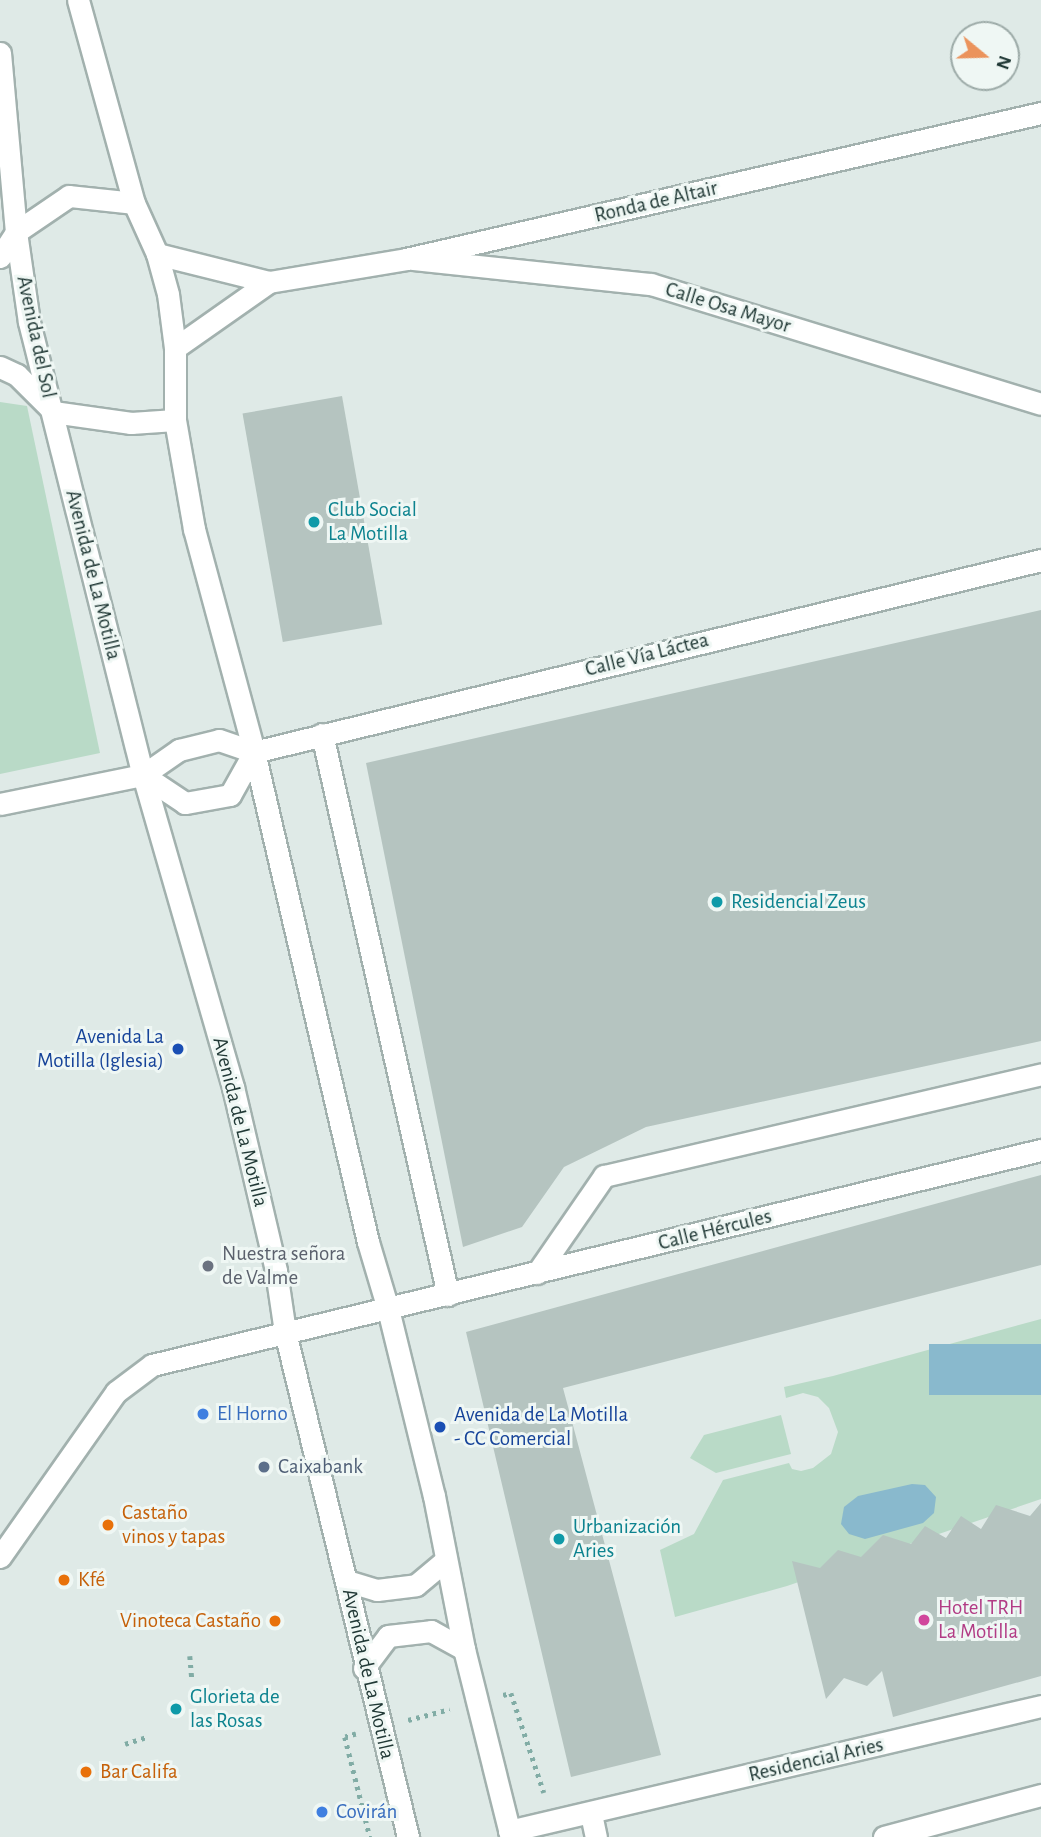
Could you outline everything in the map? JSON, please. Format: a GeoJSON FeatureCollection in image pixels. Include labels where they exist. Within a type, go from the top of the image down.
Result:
{"type":"FeatureCollection","features":[{"type":"Feature","properties":{"kind":"street"},"geometry":{"type":"LineString","coordinates":[[78,0],[134,203],[157,254],[168,294],[175,348],[175,420],[194,529],[254,752],[368,1242],[388,1309],[433,1496],[464,1649],[510,1834]]}},
{"type":"Feature","properties":{"kind":"street","name":"Avenida del Sol"},"geometry":{"type":"LineString","coordinates":[[0,53],[16,232],[29,322],[53,412]]}},
{"type":"Feature","properties":{"kind":"street","name":"Ronda de Altair"},"geometry":{"type":"LineString","coordinates":[[157,254],[270,282],[406,259],[1041,113]]}},
{"type":"Feature","properties":{"kind":"street"},"geometry":{"type":"LineString","coordinates":[[0,257],[16,232],[69,196],[134,203]]}},
{"type":"Feature","properties":{"kind":"street","name":"Calle Osa Mayor"},"geometry":{"type":"LineString","coordinates":[[406,259],[651,284],[1041,404]]}},
{"type":"Feature","properties":{"kind":"street","name":"Ronda de Altair"},"geometry":{"type":"LineString","coordinates":[[175,348],[270,282]]}},
{"type":"Feature","properties":{"kind":"street"},"geometry":{"type":"LineString","coordinates":[[0,367],[17,375],[53,412],[131,424],[175,420]]}},
{"type":"Feature","properties":{"kind":"street","name":"Avenida de La Motilla"},"geometry":{"type":"LineString","coordinates":[[53,412],[143,775],[233,1087],[276,1271],[285,1332],[347,1581],[364,1668],[408,1837]]}},
{"type":"Feature","properties":{"kind":"street","name":"Calle Vía Láctea"},"geometry":{"type":"LineString","coordinates":[[254,752],[1041,560]]}},
{"type":"Feature","properties":{"kind":"street"},"geometry":{"type":"LineString","coordinates":[[322,734],[448,1295]]}},
{"type":"Feature","properties":{"kind":"street"},"geometry":{"type":"LineString","coordinates":[[0,803],[143,775],[179,750],[219,740],[254,752]]}},
{"type":"Feature","properties":{"kind":"street"},"geometry":{"type":"LineString","coordinates":[[143,775],[185,803],[230,795],[254,752]]}},
{"type":"Feature","properties":{"kind":"street"},"geometry":{"type":"LineString","coordinates":[[537,1273],[604,1176],[1041,1074]]}},
{"type":"Feature","properties":{"kind":"street","name":"Calle Hércules"},"geometry":{"type":"LineString","coordinates":[[0,1557],[116,1392],[152,1365],[1041,1150]]}},
{"type":"Feature","properties":{"kind":"street"},"geometry":{"type":"LineString","coordinates":[[347,1581],[377,1590],[416,1585],[446,1560]]}},
{"type":"Feature","properties":{"kind":"street"},"geometry":{"type":"LineString","coordinates":[[364,1668],[388,1636],[431,1631],[464,1649]]}},
{"type":"Feature","properties":{"kind":"street","name":"Residencial Aries"},"geometry":{"type":"LineString","coordinates":[[510,1834],[1041,1706]]}},
{"type":"Feature","properties":{"kind":"street"},"geometry":{"type":"LineString","coordinates":[[884,1837],[1041,1795]]}},
{"type":"Feature","properties":{"kind":"street"},"geometry":{"type":"LineString","coordinates":[[591,1814],[596,1837]]}},
{"type":"Feature","properties":{"kind":"path"},"geometry":{"type":"LineString","coordinates":[[190,1656],[192,1679]]}},
{"type":"Feature","properties":{"kind":"path"},"geometry":{"type":"LineString","coordinates":[[370,1837],[345,1737],[511,1693],[554,1822]]}},
{"type":"Feature","properties":{"kind":"path"},"geometry":{"type":"LineString","coordinates":[[125,1744],[149,1736]]}},
{"type":"Feature","properties":{"kind":"green space"},"geometry":{"type":"Polygon","coordinates":[[[0,402],[27,406],[100,753],[0,774],[0,402]]]}},
{"type":"Feature","properties":{"kind":"green space"},"geometry":{"type":"Polygon","coordinates":[[[1041,1319],[1041,1499],[787,1586],[675,1617],[660,1550],[694,1534],[723,1480],[789,1463],[792,1469],[801,1471],[813,1468],[831,1454],[838,1432],[829,1408],[818,1397],[803,1393],[786,1398],[784,1387],[1041,1319]]]}},
{"type":"Feature","properties":{"kind":"green space"},"geometry":{"type":"Polygon","coordinates":[[[781,1415],[791,1454],[716,1473],[690,1458],[704,1435],[781,1415]]]}},
{"type":"Feature","properties":{"kind":"water"},"geometry":{"type":"Polygon","coordinates":[[[929,1344],[1041,1344],[1041,1395],[929,1395],[929,1344]]]}},
{"type":"Feature","properties":{"kind":"water"},"geometry":{"type":"Polygon","coordinates":[[[912,1484],[925,1485],[936,1497],[934,1513],[923,1523],[865,1539],[849,1534],[841,1524],[844,1507],[858,1496],[912,1484]]]}},
{"type":"Feature","properties":{"kind":"building","name":"Club Social La Motilla"},"geometry":{"type":"Polygon","coordinates":[[[342,396],[382,624],[283,642],[243,414],[342,396]]]}},
{"type":"Feature","properties":{"kind":"building","name":"Residencial Zeus"},"geometry":{"type":"Polygon","coordinates":[[[1041,610],[1041,1041],[646,1127],[564,1167],[522,1227],[463,1247],[366,763],[1041,610]]]}},
{"type":"Feature","properties":{"kind":"building","name":"Urbanización Aries"},"geometry":{"type":"Polygon","coordinates":[[[1041,1175],[1041,1265],[563,1388],[661,1755],[571,1777],[466,1332],[1041,1175]]]}},
{"type":"Feature","properties":{"kind":"building","name":"Hotel TRH La Motilla"},"geometry":{"type":"Polygon","coordinates":[[[1041,1503],[1041,1676],[893,1717],[882,1671],[867,1686],[844,1678],[826,1699],[792,1561],[820,1568],[838,1550],[861,1557],[883,1535],[911,1544],[925,1526],[946,1538],[961,1516],[981,1529],[996,1505],[1030,1516],[1041,1503]]]}},
{"type":"Feature","properties":{"kind":"place","name":"Club Social La Motilla"},"geometry":{"type":"Point","coordinates":[314,522]}},
{"type":"Feature","properties":{"kind":"place","name":"Residencial Zeus"},"geometry":{"type":"Point","coordinates":[717,902]}},
{"type":"Feature","properties":{"kind":"place","name":"Avenida La Motilla (Iglesia)"},"geometry":{"type":"Point","coordinates":[178,1049]}},
{"type":"Feature","properties":{"kind":"place","name":"Nuestra señora de Valme"},"geometry":{"type":"Point","coordinates":[208,1266]}},
{"type":"Feature","properties":{"kind":"place","name":"El Horno"},"geometry":{"type":"Point","coordinates":[203,1414]}},
{"type":"Feature","properties":{"kind":"place","name":"Avenida de La Motilla - CC Comercial"},"geometry":{"type":"Point","coordinates":[440,1427]}},
{"type":"Feature","properties":{"kind":"place","name":"Caixabank"},"geometry":{"type":"Point","coordinates":[264,1467]}},
{"type":"Feature","properties":{"kind":"place","name":"Castaño vinos y tapas"},"geometry":{"type":"Point","coordinates":[108,1525]}},
{"type":"Feature","properties":{"kind":"place","name":"Urbanización Aries"},"geometry":{"type":"Point","coordinates":[559,1539]}},
{"type":"Feature","properties":{"kind":"place","name":"Kfé"},"geometry":{"type":"Point","coordinates":[64,1580]}},
{"type":"Feature","properties":{"kind":"place","name":"Hotel TRH La Motilla"},"geometry":{"type":"Point","coordinates":[924,1620]}},
{"type":"Feature","properties":{"kind":"place","name":"Vinoteca Castaño"},"geometry":{"type":"Point","coordinates":[275,1621]}},
{"type":"Feature","properties":{"kind":"place","name":"Glorieta de las Rosas"},"geometry":{"type":"Point","coordinates":[176,1709]}},
{"type":"Feature","properties":{"kind":"place","name":"Bar Califa"},"geometry":{"type":"Point","coordinates":[86,1772]}},
{"type":"Feature","properties":{"kind":"place","name":"Covirán"},"geometry":{"type":"Point","coordinates":[322,1812]}}]}
